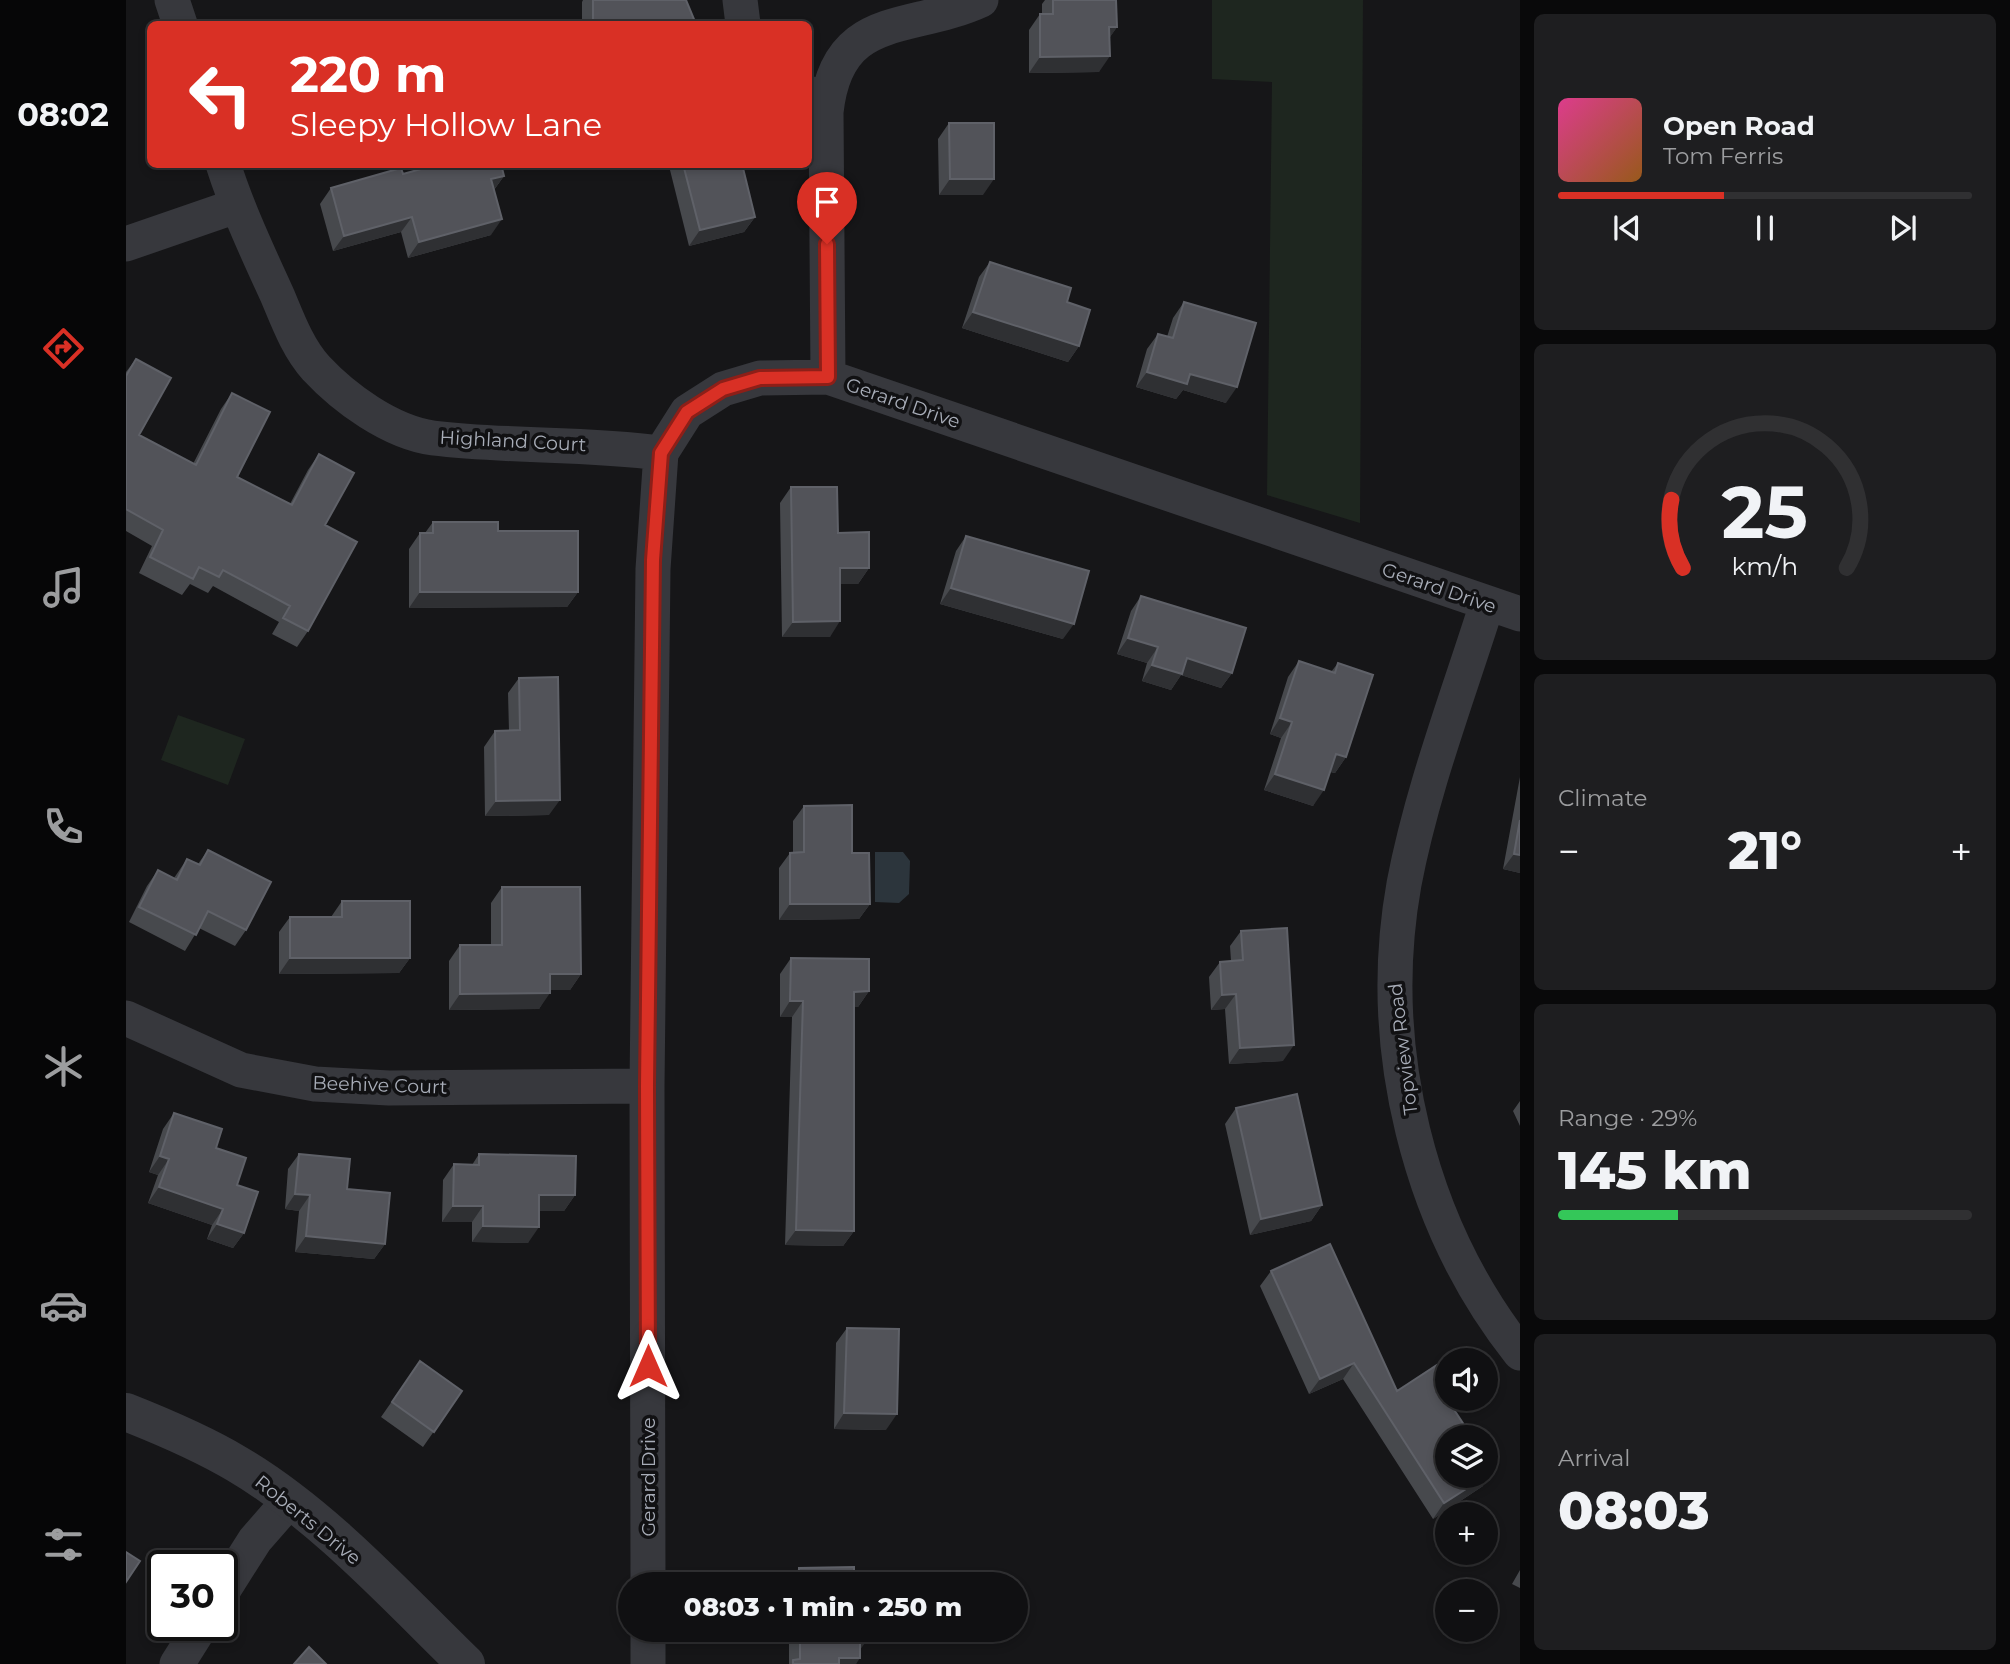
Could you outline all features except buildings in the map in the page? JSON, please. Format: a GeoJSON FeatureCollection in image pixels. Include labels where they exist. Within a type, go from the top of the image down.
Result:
{"type":"FeatureCollection","features":[{"type":"Feature","properties":{"kind":"street"},"geometry":{"type":"LineString","coordinates":[[172,0],[179,21]]}},
{"type":"Feature","properties":{"kind":"street"},"geometry":{"type":"LineString","coordinates":[[740,0],[743,21]]}},
{"type":"Feature","properties":{"kind":"street"},"geometry":{"type":"LineString","coordinates":[[828,377],[817,103],[835,69],[861,40],[881,29],[981,0]]}},
{"type":"Feature","properties":{"kind":"street","name":"Highland Court"},"geometry":{"type":"LineString","coordinates":[[224,168],[236,206],[295,335],[315,367],[354,401],[390,423],[430,438],[611,446],[661,453]]}},
{"type":"Feature","properties":{"kind":"street"},"geometry":{"type":"LineString","coordinates":[[126,244],[236,206]]}},
{"type":"Feature","properties":{"kind":"street","name":"Gerard Drive"},"geometry":{"type":"LineString","coordinates":[[648,1572],[647,1086],[653,560],[661,453],[687,412],[723,389],[760,378],[828,377],[1520,614]]}},
{"type":"Feature","properties":{"kind":"street","name":"Topview Road"},"geometry":{"type":"LineString","coordinates":[[1487,604],[1427,792],[1404,884],[1394,975],[1401,1068],[1418,1158],[1454,1246],[1499,1327],[1520,1353]]}},
{"type":"Feature","properties":{"kind":"street","name":"Beehive Court"},"geometry":{"type":"LineString","coordinates":[[126,1018],[241,1070],[315,1084],[389,1088],[647,1086]]}},
{"type":"Feature","properties":{"kind":"street","name":"Roberts Drive"},"geometry":{"type":"LineString","coordinates":[[126,1412],[178,1432],[239,1465],[290,1500],[369,1570],[466,1664]]}},
{"type":"Feature","properties":{"kind":"street"},"geometry":{"type":"LineString","coordinates":[[238,1567],[255,1540],[290,1500]]}},
{"type":"Feature","properties":{"kind":"street"},"geometry":{"type":"LineString","coordinates":[[177,1664],[192,1641]]}},
{"type":"Feature","properties":{"kind":"street"},"geometry":{"type":"LineString","coordinates":[[648,1642],[648,1664]]}},
{"type":"Feature","properties":{"kind":"shaded area"},"geometry":{"type":"Polygon","coordinates":[[[1212,0],[1363,0],[1360,523],[1267,495],[1272,82],[1212,79],[1212,0]]]}},
{"type":"Feature","properties":{"kind":"shaded area"},"geometry":{"type":"Polygon","coordinates":[[[178,715],[245,739],[228,785],[161,760],[178,715]]]}},
{"type":"Feature","properties":{"kind":"shaded area"},"geometry":{"type":"Polygon","coordinates":[[[875,852],[903,852],[910,861],[909,894],[899,903],[875,902],[875,852]]]}},
{"type":"Feature","properties":{"kind":"route"},"geometry":{"type":"LineString","coordinates":[[648,1366],[647,1086],[653,560],[661,453],[667,439],[687,412],[723,389],[760,378],[828,377],[827,244]]}}]}
